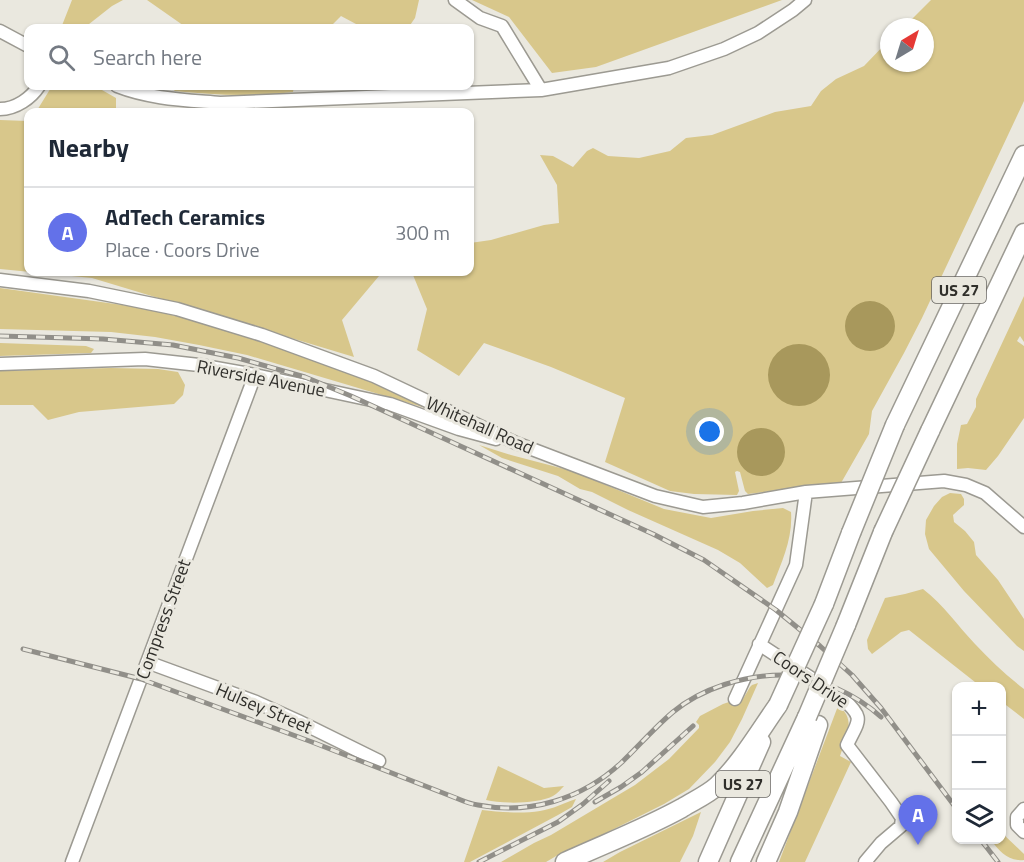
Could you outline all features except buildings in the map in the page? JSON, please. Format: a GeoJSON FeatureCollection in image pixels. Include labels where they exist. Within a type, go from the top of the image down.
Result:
{"type":"FeatureCollection","features":[{"type":"Feature","properties":{"kind":"highway","name":"US 27"},"geometry":{"type":"LineString","coordinates":[[708,862],[824,604],[895,425],[1024,155]]}},
{"type":"Feature","properties":{"kind":"highway","name":"US 27"},"geometry":{"type":"LineString","coordinates":[[740,862],[813,721],[842,633],[883,532],[1024,232]]}},
{"type":"Feature","properties":{"kind":"highway"},"geometry":{"type":"LineString","coordinates":[[565,862],[615,841],[669,814],[698,799],[716,786],[736,764],[778,705]]}},
{"type":"Feature","properties":{"kind":"highway"},"geometry":{"type":"LineString","coordinates":[[766,862],[788,812],[813,721]]}},
{"type":"Feature","properties":{"kind":"street"},"geometry":{"type":"LineString","coordinates":[[454,0],[480,18],[502,26],[541,90]]}},
{"type":"Feature","properties":{"kind":"street"},"geometry":{"type":"LineString","coordinates":[[128,90],[171,99],[220,103],[541,90],[669,68],[691,61],[758,33],[804,0]]}},
{"type":"Feature","properties":{"kind":"street"},"geometry":{"type":"LineString","coordinates":[[0,31],[24,44]]}},
{"type":"Feature","properties":{"kind":"street"},"geometry":{"type":"LineString","coordinates":[[0,109],[22,103],[36,90]]}},
{"type":"Feature","properties":{"kind":"street","name":"Whitehall Road"},"geometry":{"type":"LineString","coordinates":[[0,280],[89,291],[177,309],[262,335],[374,376],[516,443],[656,496],[703,507],[806,492],[944,481],[966,485],[985,493],[1024,527]]}},
{"type":"Feature","properties":{"kind":"street","name":"Riverside Avenue"},"geometry":{"type":"LineString","coordinates":[[0,364],[145,359],[199,365],[390,404],[459,429],[516,443]]}},
{"type":"Feature","properties":{"kind":"street","name":"Compress Street"},"geometry":{"type":"LineString","coordinates":[[72,862],[255,375]]}},
{"type":"Feature","properties":{"kind":"street"},"geometry":{"type":"LineString","coordinates":[[735,699],[796,566],[806,492]]}},
{"type":"Feature","properties":{"kind":"street","name":"Coors Drive"},"geometry":{"type":"LineString","coordinates":[[759,644],[843,699],[858,715],[858,722],[848,746],[902,818],[902,826],[881,843],[865,862]]}},
{"type":"Feature","properties":{"kind":"street","name":"Hulsey Street"},"geometry":{"type":"LineString","coordinates":[[147,662],[256,702],[379,760]]}},
{"type":"Feature","properties":{"kind":"street"},"geometry":{"type":"LineString","coordinates":[[1024,809],[1017,817],[1017,825],[1024,832]]}},
{"type":"Feature","properties":{"kind":"shaded area"},"geometry":{"type":"Polygon","coordinates":[[[72,0],[123,0],[89,24],[63,24],[72,0]]]}},
{"type":"Feature","properties":{"kind":"shaded area"},"geometry":{"type":"Polygon","coordinates":[[[147,0],[419,0],[415,18],[411,24],[356,24],[341,16],[333,24],[181,24],[147,0]]]}},
{"type":"Feature","properties":{"kind":"shaded area"},"geometry":{"type":"Polygon","coordinates":[[[472,0],[782,0],[596,67],[552,73],[509,17],[472,0]]]}},
{"type":"Feature","properties":{"kind":"shaded area"},"geometry":{"type":"Polygon","coordinates":[[[931,0],[1024,0],[1024,101],[922,318],[872,411],[869,434],[841,483],[748,494],[740,472],[737,471],[735,472],[739,491],[737,495],[670,491],[605,462],[625,398],[551,367],[484,343],[459,376],[417,350],[427,309],[413,276],[474,276],[474,242],[559,223],[557,185],[540,155],[553,156],[573,167],[587,151],[593,148],[608,156],[639,158],[670,151],[686,138],[712,135],[775,112],[811,106],[821,91],[836,79],[864,66],[880,49],[880,72],[934,72],[934,18],[913,18],[931,0]]]}},
{"type":"Feature","properties":{"kind":"shaded area"},"geometry":{"type":"Polygon","coordinates":[[[50,90],[102,90],[116,98],[116,108],[38,108],[50,90]]]}},
{"type":"Feature","properties":{"kind":"shaded area"},"geometry":{"type":"Polygon","coordinates":[[[293,90],[293,92],[278,94],[248,95],[174,91],[293,90]]]}},
{"type":"Feature","properties":{"kind":"shaded area"},"geometry":{"type":"Polygon","coordinates":[[[0,120],[24,121],[24,272],[0,269],[0,120]]]}},
{"type":"Feature","properties":{"kind":"shaded area"},"geometry":{"type":"Polygon","coordinates":[[[72,276],[379,276],[342,320],[354,357],[92,278],[72,276]]]}},
{"type":"Feature","properties":{"kind":"shaded area"},"geometry":{"type":"Polygon","coordinates":[[[0,288],[144,308],[199,322],[256,339],[325,364],[395,391],[429,409],[247,355],[199,345],[111,332],[0,329],[0,288]]]}},
{"type":"Feature","properties":{"kind":"shaded area"},"geometry":{"type":"Polygon","coordinates":[[[1024,296],[1024,342],[1020,336],[1017,341],[1024,346],[1024,418],[986,470],[957,469],[957,444],[961,425],[967,424],[976,407],[976,399],[1024,296]]]}},
{"type":"Feature","properties":{"kind":"shaded area"},"geometry":{"type":"Polygon","coordinates":[[[870,301],[879,303],[890,312],[895,326],[893,335],[884,346],[870,351],[861,349],[850,340],[845,326],[847,317],[856,306],[870,301]]]}},
{"type":"Feature","properties":{"kind":"shaded area"},"geometry":{"type":"Polygon","coordinates":[[[0,343],[86,346],[94,349],[91,353],[0,356],[0,343]]]}},
{"type":"Feature","properties":{"kind":"shaded area"},"geometry":{"type":"Polygon","coordinates":[[[799,344],[811,346],[821,353],[828,363],[830,375],[828,387],[821,397],[811,404],[799,406],[787,404],[777,397],[770,387],[768,375],[770,363],[777,353],[787,346],[799,344]]]}},
{"type":"Feature","properties":{"kind":"shaded area"},"geometry":{"type":"Polygon","coordinates":[[[158,369],[178,372],[185,385],[183,395],[174,404],[79,412],[48,420],[33,405],[0,405],[0,371],[158,369]]]}},
{"type":"Feature","properties":{"kind":"shaded area"},"geometry":{"type":"Polygon","coordinates":[[[761,428],[778,435],[785,452],[778,469],[761,476],[744,469],[737,452],[744,435],[761,428]]]}},
{"type":"Feature","properties":{"kind":"shaded area"},"geometry":{"type":"Polygon","coordinates":[[[479,445],[572,471],[664,509],[711,518],[783,508],[791,512],[790,531],[773,585],[767,588],[740,563],[718,550],[592,492],[580,489],[558,476],[502,458],[479,445]]]}},
{"type":"Feature","properties":{"kind":"shaded area"},"geometry":{"type":"Polygon","coordinates":[[[950,493],[961,494],[964,499],[964,505],[953,515],[954,522],[974,542],[976,555],[998,580],[1024,619],[1024,651],[964,591],[929,549],[925,534],[926,520],[942,497],[950,493]]]}},
{"type":"Feature","properties":{"kind":"shaded area"},"geometry":{"type":"Polygon","coordinates":[[[923,589],[931,595],[968,637],[1024,689],[1024,719],[1006,705],[1006,682],[975,682],[909,630],[901,632],[872,654],[868,649],[867,640],[885,598],[923,589]]]}},
{"type":"Feature","properties":{"kind":"shaded area"},"geometry":{"type":"Polygon","coordinates":[[[758,683],[730,742],[715,762],[689,789],[664,804],[546,862],[501,862],[635,785],[669,759],[699,728],[696,722],[700,716],[729,702],[740,704],[750,687],[758,683]]]}},
{"type":"Feature","properties":{"kind":"shaded area"},"geometry":{"type":"Polygon","coordinates":[[[838,706],[844,711],[849,722],[840,756],[851,762],[805,862],[779,862],[838,706]]]}},
{"type":"Feature","properties":{"kind":"shaded area"},"geometry":{"type":"Polygon","coordinates":[[[498,766],[544,788],[564,786],[553,796],[538,801],[510,803],[486,800],[498,766]]]}},
{"type":"Feature","properties":{"kind":"shaded area"},"geometry":{"type":"Polygon","coordinates":[[[576,799],[572,807],[558,815],[470,862],[464,862],[482,810],[533,812],[576,799]]]}},
{"type":"Feature","properties":{"kind":"shaded area"},"geometry":{"type":"Polygon","coordinates":[[[701,812],[693,836],[680,862],[603,862],[620,852],[701,812]]]}},
{"type":"Feature","properties":{"kind":"shaded area"},"geometry":{"type":"Polygon","coordinates":[[[1006,837],[1024,854],[1024,860],[1014,859],[1001,852],[994,844],[1006,844],[1006,837]]]}},
{"type":"Feature","properties":{"kind":"railway"},"geometry":{"type":"LineString","coordinates":[[0,336],[103,339],[173,345],[238,358],[305,377],[653,534],[704,560],[776,610],[820,646],[852,675],[881,708],[952,803]]}},
{"type":"Feature","properties":{"kind":"railway"},"geometry":{"type":"LineString","coordinates":[[23,649],[141,679],[475,805],[497,808],[536,806],[572,795],[590,786],[621,763],[666,718],[684,704],[697,696],[739,680],[783,675],[809,678],[848,694],[881,717]]}},
{"type":"Feature","properties":{"kind":"railway"},"geometry":{"type":"LineString","coordinates":[[595,802],[642,772],[693,726]]}},
{"type":"Feature","properties":{"kind":"railway"},"geometry":{"type":"LineString","coordinates":[[479,862],[558,822],[609,781]]}},
{"type":"Feature","properties":{"kind":"railway"},"geometry":{"type":"LineString","coordinates":[[984,844],[998,862]]}},
{"type":"Feature","properties":{"kind":"place","name":"AdTech Ceramics"},"geometry":{"type":"Point","coordinates":[918,845]}}]}
